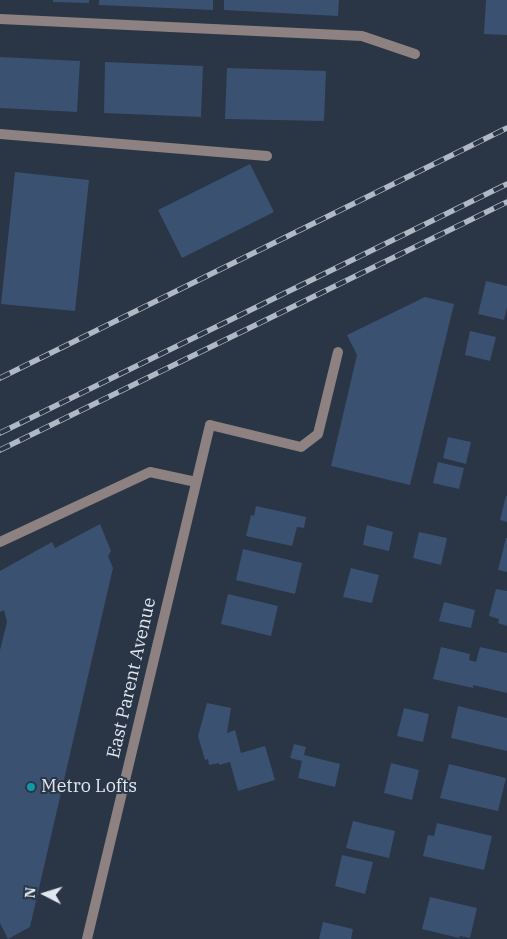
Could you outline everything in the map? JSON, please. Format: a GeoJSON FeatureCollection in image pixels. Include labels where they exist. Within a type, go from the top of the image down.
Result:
{"type":"FeatureCollection","features":[{"type":"Feature","properties":{"kind":"street"},"geometry":{"type":"LineString","coordinates":[[0,19],[362,36],[415,54]]}},
{"type":"Feature","properties":{"kind":"street"},"geometry":{"type":"LineString","coordinates":[[0,134],[267,156]]}},
{"type":"Feature","properties":{"kind":"street","name":"East Parent Avenue"},"geometry":{"type":"LineString","coordinates":[[87,939],[210,426],[301,446],[318,434],[338,352]]}},
{"type":"Feature","properties":{"kind":"street"},"geometry":{"type":"LineString","coordinates":[[0,542],[150,472],[196,482]]}},
{"type":"Feature","properties":{"kind":"building"},"geometry":{"type":"Polygon","coordinates":[[[53,0],[89,0],[89,3],[53,2],[53,0]]]}},
{"type":"Feature","properties":{"kind":"building"},"geometry":{"type":"Polygon","coordinates":[[[99,0],[213,0],[213,10],[99,5],[99,0]]]}},
{"type":"Feature","properties":{"kind":"building"},"geometry":{"type":"Polygon","coordinates":[[[224,0],[339,0],[338,16],[224,10],[224,0]]]}},
{"type":"Feature","properties":{"kind":"building"},"geometry":{"type":"Polygon","coordinates":[[[486,0],[507,0],[507,35],[484,34],[486,0]]]}},
{"type":"Feature","properties":{"kind":"building"},"geometry":{"type":"Polygon","coordinates":[[[0,57],[80,61],[77,112],[0,108],[0,57]]]}},
{"type":"Feature","properties":{"kind":"building"},"geometry":{"type":"Polygon","coordinates":[[[105,62],[203,66],[201,117],[104,113],[105,62]]]}},
{"type":"Feature","properties":{"kind":"building"},"geometry":{"type":"Polygon","coordinates":[[[227,68],[326,71],[324,121],[225,119],[227,68]]]}},
{"type":"Feature","properties":{"kind":"building"},"geometry":{"type":"Polygon","coordinates":[[[250,164],[274,212],[182,258],[158,210],[250,164]]]}},
{"type":"Feature","properties":{"kind":"building"},"geometry":{"type":"Polygon","coordinates":[[[15,172],[89,180],[75,311],[1,304],[15,172]]]}},
{"type":"Feature","properties":{"kind":"building"},"geometry":{"type":"Polygon","coordinates":[[[486,281],[507,286],[507,307],[504,320],[478,314],[486,281]]]}},
{"type":"Feature","properties":{"kind":"building"},"geometry":{"type":"Polygon","coordinates":[[[425,297],[454,304],[410,485],[331,466],[357,355],[347,335],[425,297]]]}},
{"type":"Feature","properties":{"kind":"building"},"geometry":{"type":"Polygon","coordinates":[[[470,331],[496,337],[490,361],[465,355],[470,331]]]}},
{"type":"Feature","properties":{"kind":"building"},"geometry":{"type":"Polygon","coordinates":[[[448,437],[471,442],[466,464],[443,458],[448,437]]]}},
{"type":"Feature","properties":{"kind":"building"},"geometry":{"type":"Polygon","coordinates":[[[438,462],[464,468],[459,489],[433,483],[438,462]]]}},
{"type":"Feature","properties":{"kind":"building"},"geometry":{"type":"Polygon","coordinates":[[[507,496],[507,522],[500,520],[507,496]]]}},
{"type":"Feature","properties":{"kind":"building"},"geometry":{"type":"Polygon","coordinates":[[[256,506],[306,517],[304,528],[297,527],[292,546],[246,536],[251,515],[254,516],[256,506]]]}},
{"type":"Feature","properties":{"kind":"building","name":"Metro Lofts"},"geometry":{"type":"Polygon","coordinates":[[[100,524],[111,551],[108,556],[113,568],[30,927],[8,939],[0,923],[0,650],[7,622],[4,610],[0,612],[0,571],[52,542],[55,548],[100,524]]]}},
{"type":"Feature","properties":{"kind":"building"},"geometry":{"type":"Polygon","coordinates":[[[367,525],[393,532],[389,551],[363,545],[367,525]]]}},
{"type":"Feature","properties":{"kind":"building"},"geometry":{"type":"Polygon","coordinates":[[[419,532],[447,538],[441,565],[413,558],[419,532]]]}},
{"type":"Feature","properties":{"kind":"building"},"geometry":{"type":"Polygon","coordinates":[[[507,538],[507,572],[498,570],[507,538]]]}},
{"type":"Feature","properties":{"kind":"building"},"geometry":{"type":"Polygon","coordinates":[[[243,549],[302,563],[295,594],[236,580],[243,549]]]}},
{"type":"Feature","properties":{"kind":"building"},"geometry":{"type":"Polygon","coordinates":[[[351,568],[379,575],[372,603],[343,597],[351,568]]]}},
{"type":"Feature","properties":{"kind":"building"},"geometry":{"type":"Polygon","coordinates":[[[496,589],[507,591],[507,626],[498,623],[499,619],[489,616],[496,589]]]}},
{"type":"Feature","properties":{"kind":"building"},"geometry":{"type":"Polygon","coordinates":[[[228,594],[278,606],[271,636],[221,624],[228,594]]]}},
{"type":"Feature","properties":{"kind":"building"},"geometry":{"type":"Polygon","coordinates":[[[444,602],[475,610],[471,628],[439,621],[444,602]]]}},
{"type":"Feature","properties":{"kind":"building"},"geometry":{"type":"Polygon","coordinates":[[[441,647],[470,654],[469,660],[476,662],[480,647],[507,653],[507,693],[473,685],[473,688],[433,679],[441,647]]]}},
{"type":"Feature","properties":{"kind":"building"},"geometry":{"type":"Polygon","coordinates":[[[207,703],[231,708],[227,733],[235,730],[241,753],[265,746],[275,780],[238,791],[230,762],[209,765],[208,759],[205,760],[198,736],[207,703]]]}},
{"type":"Feature","properties":{"kind":"building"},"geometry":{"type":"Polygon","coordinates":[[[458,706],[507,718],[507,751],[451,738],[458,706]]]}},
{"type":"Feature","properties":{"kind":"building"},"geometry":{"type":"Polygon","coordinates":[[[404,708],[429,714],[423,742],[397,736],[404,708]]]}},
{"type":"Feature","properties":{"kind":"building"},"geometry":{"type":"Polygon","coordinates":[[[294,744],[306,747],[304,755],[340,764],[335,787],[298,778],[302,761],[290,758],[294,744]]]}},
{"type":"Feature","properties":{"kind":"building"},"geometry":{"type":"Polygon","coordinates":[[[391,763],[419,770],[412,800],[384,793],[391,763]]]}},
{"type":"Feature","properties":{"kind":"building"},"geometry":{"type":"Polygon","coordinates":[[[449,764],[506,778],[498,811],[440,798],[449,764]]]}},
{"type":"Feature","properties":{"kind":"building"},"geometry":{"type":"Polygon","coordinates":[[[353,821],[395,831],[389,858],[346,848],[353,821]]]}},
{"type":"Feature","properties":{"kind":"building"},"geometry":{"type":"Polygon","coordinates":[[[437,823],[492,836],[484,870],[423,856],[428,835],[434,836],[437,823]]]}},
{"type":"Feature","properties":{"kind":"building"},"geometry":{"type":"Polygon","coordinates":[[[342,855],[373,862],[365,894],[335,886],[342,855]]]}},
{"type":"Feature","properties":{"kind":"building"},"geometry":{"type":"Polygon","coordinates":[[[430,897],[477,908],[470,938],[460,936],[459,938],[422,929],[430,897]]]}},
{"type":"Feature","properties":{"kind":"building"},"geometry":{"type":"Polygon","coordinates":[[[323,922],[353,929],[351,939],[319,939],[323,922]]]}},
{"type":"Feature","properties":{"kind":"railway"},"geometry":{"type":"LineString","coordinates":[[0,378],[507,128]]}},
{"type":"Feature","properties":{"kind":"railway"},"geometry":{"type":"LineString","coordinates":[[0,433],[507,184]]}},
{"type":"Feature","properties":{"kind":"railway"},"geometry":{"type":"LineString","coordinates":[[0,450],[507,202]]}},
{"type":"Feature","properties":{"kind":"place","name":"Metro Lofts"},"geometry":{"type":"Point","coordinates":[31,787]}}]}
